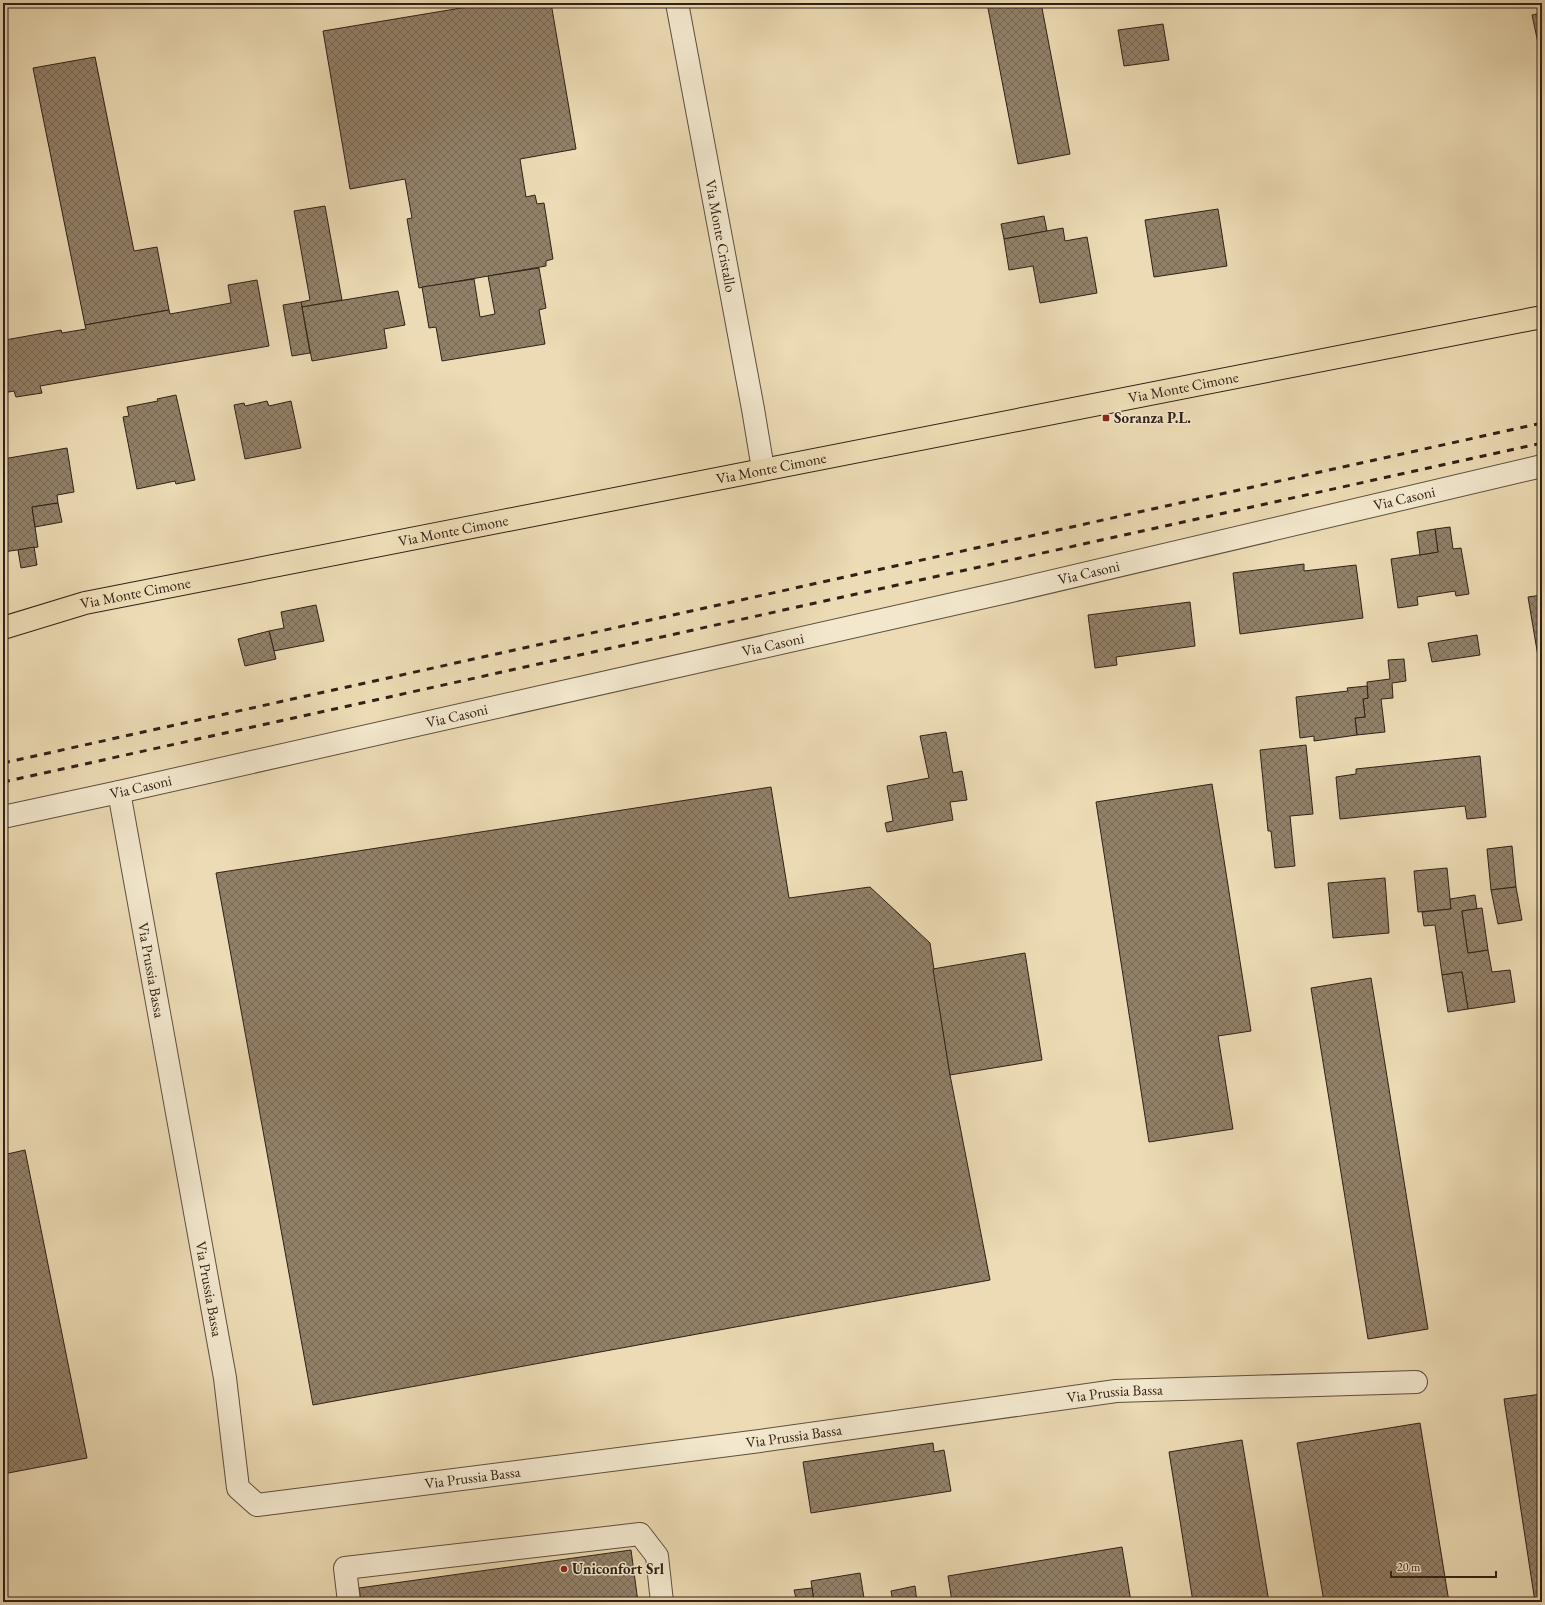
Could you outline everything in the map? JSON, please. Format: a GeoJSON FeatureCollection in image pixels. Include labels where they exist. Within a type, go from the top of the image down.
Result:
{"type":"FeatureCollection","features":[{"type":"Feature","properties":{"kind":"main road","name":"Via Monte Cimone"},"geometry":{"type":"LineString","coordinates":[[3,628],[85,603],[1542,317]]}},
{"type":"Feature","properties":{"kind":"street","name":"Via Monte Cristallo"},"geometry":{"type":"LineString","coordinates":[[677,3],[754,409],[763,469]]}},
{"type":"Feature","properties":{"kind":"street","name":"Via Casoni"},"geometry":{"type":"LineString","coordinates":[[3,816],[119,792],[1011,591],[1542,466]]}},
{"type":"Feature","properties":{"kind":"street","name":"Via Prussia Bassa"},"geometry":{"type":"LineString","coordinates":[[119,792],[225,1378],[238,1488],[257,1505],[760,1442],[1116,1391],[1416,1382]]}},
{"type":"Feature","properties":{"kind":"street"},"geometry":{"type":"LineString","coordinates":[[349,1602],[345,1568],[640,1534],[657,1556],[662,1602]]}},
{"type":"Feature","properties":{"kind":"building"},"geometry":{"type":"Polygon","coordinates":[[[491,3],[551,3],[576,149],[520,159],[526,197],[535,195],[537,204],[544,203],[553,259],[546,261],[546,266],[419,288],[407,219],[412,218],[405,179],[350,189],[323,31],[491,3]]]}},
{"type":"Feature","properties":{"kind":"building"},"geometry":{"type":"Polygon","coordinates":[[[987,3],[1041,3],[1070,154],[1018,164],[987,3]]]}},
{"type":"Feature","properties":{"kind":"building"},"geometry":{"type":"Polygon","coordinates":[[[1542,13],[1542,42],[1538,43],[1532,15],[1542,13]]]}},
{"type":"Feature","properties":{"kind":"building"},"geometry":{"type":"Polygon","coordinates":[[[1163,24],[1169,60],[1124,66],[1118,30],[1163,24]]]}},
{"type":"Feature","properties":{"kind":"building"},"geometry":{"type":"Polygon","coordinates":[[[1542,45],[1542,61],[1541,61],[1538,46],[1542,45]]]}},
{"type":"Feature","properties":{"kind":"building"},"geometry":{"type":"Polygon","coordinates":[[[95,57],[134,251],[157,247],[169,310],[85,325],[33,68],[95,57]]]}},
{"type":"Feature","properties":{"kind":"building"},"geometry":{"type":"Polygon","coordinates":[[[325,206],[342,300],[302,307],[301,302],[310,300],[294,211],[325,206]]]}},
{"type":"Feature","properties":{"kind":"building"},"geometry":{"type":"Polygon","coordinates":[[[1218,209],[1227,266],[1154,277],[1145,220],[1218,209]]]}},
{"type":"Feature","properties":{"kind":"building"},"geometry":{"type":"Polygon","coordinates":[[[1044,216],[1047,231],[1004,239],[1001,224],[1044,216]]]}},
{"type":"Feature","properties":{"kind":"building"},"geometry":{"type":"Polygon","coordinates":[[[1063,228],[1065,241],[1087,237],[1097,293],[1040,303],[1033,266],[1009,270],[1004,239],[1063,228]]]}},
{"type":"Feature","properties":{"kind":"building"},"geometry":{"type":"Polygon","coordinates":[[[539,268],[546,308],[539,310],[545,344],[442,361],[436,327],[429,328],[422,287],[474,279],[480,317],[495,314],[488,276],[539,268]]]}},
{"type":"Feature","properties":{"kind":"building"},"geometry":{"type":"Polygon","coordinates":[[[257,280],[269,346],[40,386],[42,393],[16,397],[14,391],[3,393],[3,337],[5,340],[61,330],[62,333],[86,329],[85,325],[169,310],[170,314],[231,303],[228,285],[257,280]]]}},
{"type":"Feature","properties":{"kind":"building"},"geometry":{"type":"Polygon","coordinates":[[[398,291],[405,325],[384,329],[387,348],[312,361],[302,307],[398,291]]]}},
{"type":"Feature","properties":{"kind":"building"},"geometry":{"type":"Polygon","coordinates":[[[301,302],[310,353],[292,356],[283,305],[301,302]]]}},
{"type":"Feature","properties":{"kind":"building"},"geometry":{"type":"Polygon","coordinates":[[[176,395],[195,480],[176,484],[175,481],[137,489],[123,417],[129,416],[127,407],[158,401],[157,399],[176,395]]]}},
{"type":"Feature","properties":{"kind":"building"},"geometry":{"type":"Polygon","coordinates":[[[267,401],[269,406],[291,401],[301,448],[245,459],[234,405],[244,403],[245,406],[267,401]]]}},
{"type":"Feature","properties":{"kind":"building"},"geometry":{"type":"Polygon","coordinates":[[[67,448],[74,492],[57,495],[58,503],[32,507],[38,547],[3,552],[3,459],[67,448]]]}},
{"type":"Feature","properties":{"kind":"building"},"geometry":{"type":"Polygon","coordinates":[[[58,503],[62,522],[35,527],[32,507],[58,503]]]}},
{"type":"Feature","properties":{"kind":"building"},"geometry":{"type":"Polygon","coordinates":[[[1450,527],[1453,549],[1461,548],[1469,594],[1456,596],[1455,591],[1417,597],[1418,605],[1398,608],[1391,559],[1438,552],[1435,529],[1450,527]]]}},
{"type":"Feature","properties":{"kind":"building"},"geometry":{"type":"Polygon","coordinates":[[[1435,529],[1438,552],[1420,555],[1417,532],[1435,529]]]}},
{"type":"Feature","properties":{"kind":"building"},"geometry":{"type":"Polygon","coordinates":[[[34,547],[37,565],[21,568],[18,550],[34,547]]]}},
{"type":"Feature","properties":{"kind":"building"},"geometry":{"type":"Polygon","coordinates":[[[1304,564],[1304,571],[1356,565],[1363,618],[1240,634],[1233,573],[1304,564]]]}},
{"type":"Feature","properties":{"kind":"building"},"geometry":{"type":"Polygon","coordinates":[[[1542,595],[1542,680],[1528,597],[1542,595]]]}},
{"type":"Feature","properties":{"kind":"building"},"geometry":{"type":"Polygon","coordinates":[[[1190,602],[1195,646],[1116,657],[1117,665],[1095,668],[1088,615],[1190,602]]]}},
{"type":"Feature","properties":{"kind":"building"},"geometry":{"type":"Polygon","coordinates":[[[316,605],[324,641],[274,651],[269,631],[284,628],[281,612],[316,605]]]}},
{"type":"Feature","properties":{"kind":"building"},"geometry":{"type":"Polygon","coordinates":[[[269,631],[276,659],[245,666],[238,639],[269,631]]]}},
{"type":"Feature","properties":{"kind":"building"},"geometry":{"type":"Polygon","coordinates":[[[1477,635],[1480,655],[1432,662],[1428,643],[1477,635]]]}},
{"type":"Feature","properties":{"kind":"building"},"geometry":{"type":"Polygon","coordinates":[[[1404,659],[1406,681],[1392,683],[1393,698],[1381,699],[1385,732],[1357,735],[1355,718],[1365,717],[1363,699],[1368,698],[1367,682],[1390,679],[1388,660],[1404,659]]]}},
{"type":"Feature","properties":{"kind":"building"},"geometry":{"type":"Polygon","coordinates":[[[1367,686],[1368,698],[1363,699],[1365,717],[1355,718],[1357,735],[1314,741],[1314,736],[1300,738],[1296,697],[1348,691],[1347,688],[1367,686]]]}},
{"type":"Feature","properties":{"kind":"building"},"geometry":{"type":"Polygon","coordinates":[[[946,732],[953,773],[962,771],[967,800],[950,802],[953,820],[887,832],[885,823],[893,821],[887,786],[929,778],[920,736],[946,732]]]}},
{"type":"Feature","properties":{"kind":"building"},"geometry":{"type":"Polygon","coordinates":[[[1306,745],[1313,814],[1290,816],[1295,866],[1275,868],[1271,831],[1268,831],[1260,750],[1306,745]]]}},
{"type":"Feature","properties":{"kind":"building"},"geometry":{"type":"Polygon","coordinates":[[[1480,756],[1486,817],[1467,819],[1465,806],[1340,819],[1336,777],[1356,774],[1356,769],[1480,756]]]}},
{"type":"Feature","properties":{"kind":"building"},"geometry":{"type":"Polygon","coordinates":[[[1212,784],[1251,1031],[1218,1036],[1233,1129],[1149,1142],[1096,802],[1212,784]]]}},
{"type":"Feature","properties":{"kind":"building"},"geometry":{"type":"Polygon","coordinates":[[[771,787],[789,898],[870,887],[930,943],[950,1075],[990,1280],[313,1405],[216,873],[771,787]]]}},
{"type":"Feature","properties":{"kind":"building"},"geometry":{"type":"Polygon","coordinates":[[[1512,846],[1516,887],[1491,890],[1487,849],[1512,846]]]}},
{"type":"Feature","properties":{"kind":"building"},"geometry":{"type":"Polygon","coordinates":[[[1447,868],[1451,909],[1418,912],[1414,871],[1447,868]]]}},
{"type":"Feature","properties":{"kind":"building"},"geometry":{"type":"Polygon","coordinates":[[[1385,878],[1389,933],[1333,938],[1328,883],[1385,878]]]}},
{"type":"Feature","properties":{"kind":"building"},"geometry":{"type":"Polygon","coordinates":[[[1516,887],[1522,920],[1498,924],[1491,890],[1516,887]]]}},
{"type":"Feature","properties":{"kind":"building"},"geometry":{"type":"Polygon","coordinates":[[[1475,895],[1477,909],[1462,911],[1468,953],[1488,950],[1492,972],[1510,970],[1515,1002],[1468,1009],[1462,972],[1442,975],[1435,925],[1424,926],[1422,912],[1451,909],[1450,899],[1475,895]]]}},
{"type":"Feature","properties":{"kind":"building"},"geometry":{"type":"Polygon","coordinates":[[[1482,908],[1488,950],[1468,953],[1462,911],[1482,908]]]}},
{"type":"Feature","properties":{"kind":"building"},"geometry":{"type":"Polygon","coordinates":[[[1025,953],[1042,1060],[950,1075],[933,969],[1025,953]]]}},
{"type":"Feature","properties":{"kind":"building"},"geometry":{"type":"Polygon","coordinates":[[[1462,972],[1468,1009],[1448,1012],[1442,975],[1462,972]]]}},
{"type":"Feature","properties":{"kind":"building"},"geometry":{"type":"Polygon","coordinates":[[[1371,978],[1428,1329],[1368,1339],[1311,988],[1371,978]]]}},
{"type":"Feature","properties":{"kind":"building"},"geometry":{"type":"Polygon","coordinates":[[[25,1150],[87,1458],[3,1474],[3,1155],[25,1150]]]}},
{"type":"Feature","properties":{"kind":"building"},"geometry":{"type":"Polygon","coordinates":[[[1542,1394],[1542,1602],[1535,1602],[1504,1399],[1542,1394]]]}},
{"type":"Feature","properties":{"kind":"building"},"geometry":{"type":"Polygon","coordinates":[[[1420,1423],[1449,1602],[1324,1602],[1297,1443],[1420,1423]]]}},
{"type":"Feature","properties":{"kind":"building"},"geometry":{"type":"Polygon","coordinates":[[[1242,1440],[1269,1602],[1193,1602],[1169,1452],[1242,1440]]]}},
{"type":"Feature","properties":{"kind":"building"},"geometry":{"type":"Polygon","coordinates":[[[933,1443],[934,1452],[944,1450],[951,1491],[811,1513],[803,1462],[933,1443]]]}},
{"type":"Feature","properties":{"kind":"building"},"geometry":{"type":"Polygon","coordinates":[[[1122,1547],[1131,1602],[952,1602],[948,1576],[1122,1547]]]}},
{"type":"Feature","properties":{"kind":"building","name":"Uniconfort Srl"},"geometry":{"type":"Polygon","coordinates":[[[631,1550],[638,1602],[361,1602],[359,1588],[631,1550]]]}},
{"type":"Feature","properties":{"kind":"building"},"geometry":{"type":"Polygon","coordinates":[[[860,1573],[864,1598],[835,1602],[814,1602],[811,1581],[860,1573]]]}},
{"type":"Feature","properties":{"kind":"building"},"geometry":{"type":"Polygon","coordinates":[[[915,1586],[917,1602],[893,1602],[891,1591],[915,1586]]]}},
{"type":"Feature","properties":{"kind":"building"},"geometry":{"type":"Polygon","coordinates":[[[812,1588],[814,1602],[797,1602],[794,1590],[812,1588]]]}},
{"type":"Feature","properties":{"kind":"railway"},"geometry":{"type":"LineString","coordinates":[[3,763],[1542,423]]}},
{"type":"Feature","properties":{"kind":"railway"},"geometry":{"type":"LineString","coordinates":[[3,782],[1542,443]]}},
{"type":"Feature","properties":{"kind":"place","name":"Soranza P.L."},"geometry":{"type":"Point","coordinates":[1106,418]}},
{"type":"Feature","properties":{"kind":"place","name":"Uniconfort Srl"},"geometry":{"type":"Point","coordinates":[564,1569]}}]}
